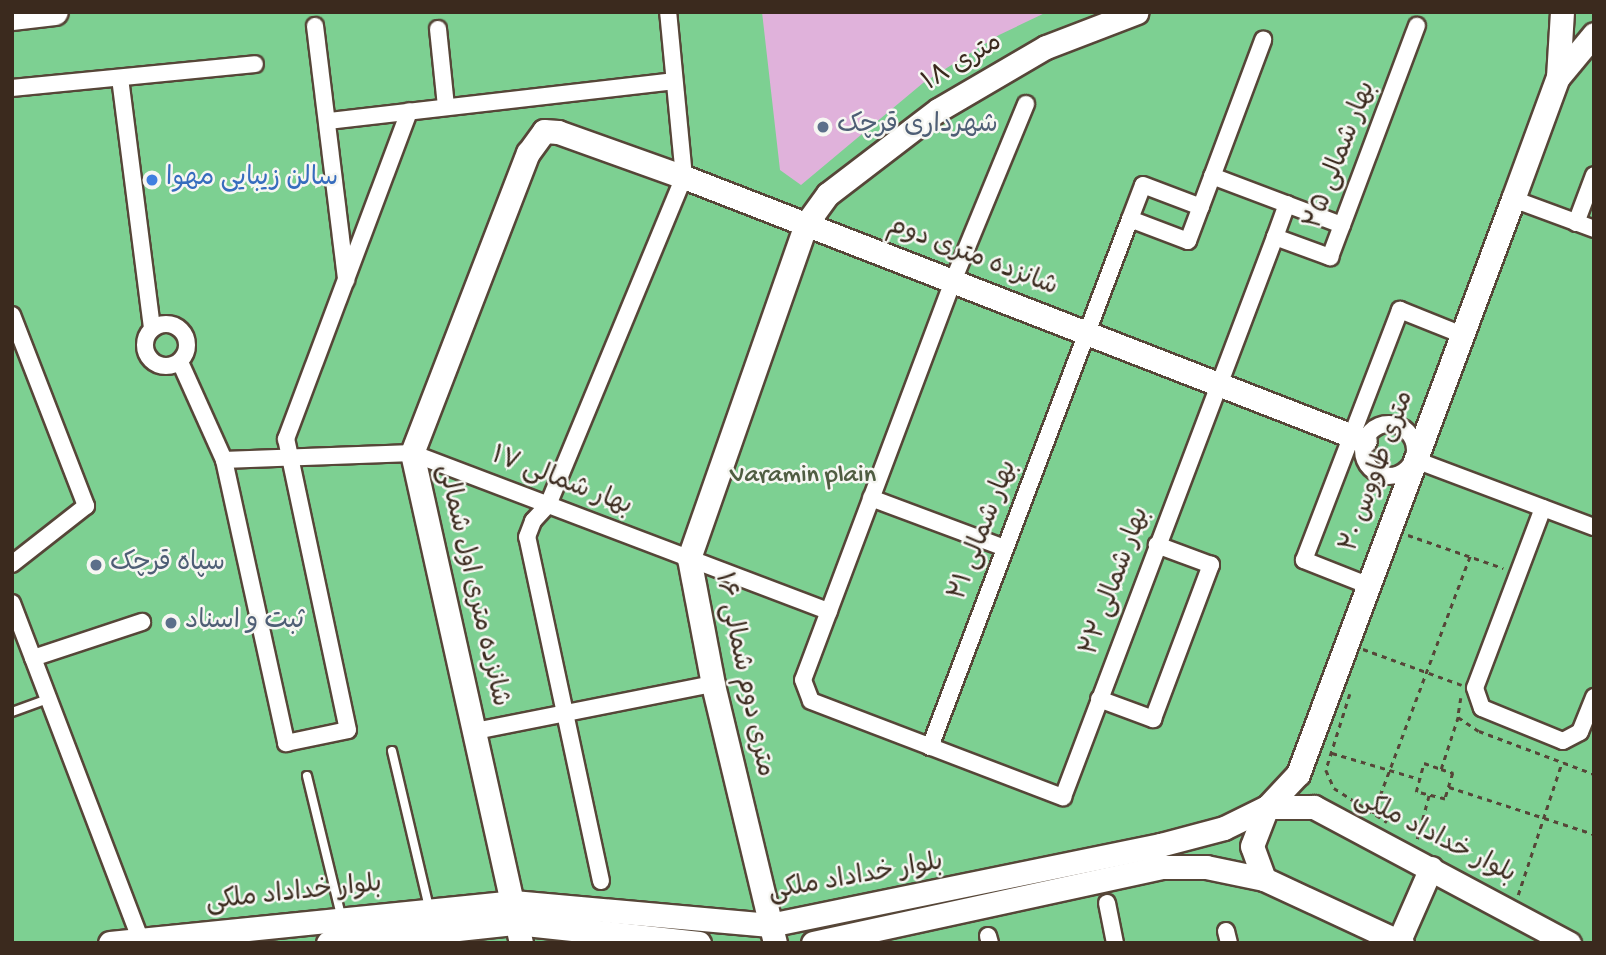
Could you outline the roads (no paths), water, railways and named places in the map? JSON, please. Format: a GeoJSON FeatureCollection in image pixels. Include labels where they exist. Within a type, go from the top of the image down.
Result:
{"type":"FeatureCollection","features":[{"type":"Feature","properties":{"kind":"main road"},"geometry":{"type":"LineString","coordinates":[[12,17],[55,12]]}},
{"type":"Feature","properties":{"kind":"street"},"geometry":{"type":"LineString","coordinates":[[601,881],[527,537],[533,521],[548,505],[684,177],[668,12]]}},
{"type":"Feature","properties":{"kind":"street","name":"۱۸ متری"},"geometry":{"type":"LineString","coordinates":[[806,224],[828,194],[938,110],[1046,47],[1137,12]]}},
{"type":"Feature","properties":{"kind":"street"},"geometry":{"type":"LineString","coordinates":[[1564,12],[1580,24],[1594,28]]}},
{"type":"Feature","properties":{"kind":"street","name":"۲۰ متری طاووس"},"geometry":{"type":"LineString","coordinates":[[1264,879],[1252,846],[1267,807],[1298,774],[1307,751],[1413,459],[1558,78],[1564,12]]}},
{"type":"Feature","properties":{"kind":"street"},"geometry":{"type":"LineString","coordinates":[[315,26],[329,121],[346,285]]}},
{"type":"Feature","properties":{"kind":"street","name":"بهار شمالی ۲۵"},"geometry":{"type":"LineString","coordinates":[[1217,383],[1275,236],[1330,257],[1417,26]]}},
{"type":"Feature","properties":{"kind":"street"},"geometry":{"type":"LineString","coordinates":[[438,29],[446,107]]}},
{"type":"Feature","properties":{"kind":"street","name":"۲۰ متری طاووس"},"geometry":{"type":"LineString","coordinates":[[1558,78],[1594,34]]}},
{"type":"Feature","properties":{"kind":"street"},"geometry":{"type":"LineString","coordinates":[[1130,219],[1188,241],[1263,40]]}},
{"type":"Feature","properties":{"kind":"street"},"geometry":{"type":"LineString","coordinates":[[12,88],[255,64]]}},
{"type":"Feature","properties":{"kind":"street"},"geometry":{"type":"LineString","coordinates":[[120,78],[152,329],[145,342],[153,362],[166,367],[180,362],[187,351],[183,332],[165,324],[152,329]]}},
{"type":"Feature","properties":{"kind":"street"},"geometry":{"type":"LineString","coordinates":[[329,121],[674,81]]}},
{"type":"Feature","properties":{"kind":"street"},"geometry":{"type":"LineString","coordinates":[[930,747],[811,701],[803,680],[953,281],[1026,104]]}},
{"type":"Feature","properties":{"kind":"street"},"geometry":{"type":"LineString","coordinates":[[180,362],[224,460],[286,743],[348,730],[286,456],[286,439],[346,285],[409,111]]}},
{"type":"Feature","properties":{"kind":"street","name":"شانزده متری اول شمالی"},"geometry":{"type":"LineString","coordinates":[[517,923],[412,453],[528,153],[544,131],[558,132]]}},
{"type":"Feature","properties":{"kind":"street","name":"شانزده متری دوم"},"geometry":{"type":"LineString","coordinates":[[558,132],[684,177],[1358,438]]}},
{"type":"Feature","properties":{"kind":"street"},"geometry":{"type":"LineString","coordinates":[[1576,223],[1594,175]]}},
{"type":"Feature","properties":{"kind":"street"},"geometry":{"type":"LineString","coordinates":[[1212,176],[1342,225]]}},
{"type":"Feature","properties":{"kind":"street","name":"بهار شمالی ۲۱"},"geometry":{"type":"LineString","coordinates":[[930,747],[1143,185],[1201,207]]}},
{"type":"Feature","properties":{"kind":"street"},"geometry":{"type":"LineString","coordinates":[[1513,199],[1594,229]]}},
{"type":"Feature","properties":{"kind":"street"},"geometry":{"type":"LineString","coordinates":[[1275,236],[1287,204]]}},
{"type":"Feature","properties":{"kind":"street","name":"۱۶ متری دوم شمالی"},"geometry":{"type":"LineString","coordinates":[[773,934],[713,684],[689,558],[806,224]]}},
{"type":"Feature","properties":{"kind":"street"},"geometry":{"type":"LineString","coordinates":[[1367,585],[1304,560],[1358,438],[1400,310],[1460,334]]}},
{"type":"Feature","properties":{"kind":"street"},"geometry":{"type":"LineString","coordinates":[[12,316],[86,506],[12,564]]}},
{"type":"Feature","properties":{"kind":"street","name":"بهار شمالی ۲۲"},"geometry":{"type":"LineString","coordinates":[[930,747],[1063,797],[1217,383]]}},
{"type":"Feature","properties":{"kind":"street"},"geometry":{"type":"LineString","coordinates":[[1398,425],[1413,439],[1413,459],[1400,474],[1380,474],[1365,461],[1358,438],[1378,426],[1398,425]]}},
{"type":"Feature","properties":{"kind":"street","name":"بهار شمالی ۱۷"},"geometry":{"type":"LineString","coordinates":[[224,460],[412,453],[829,611]]}},
{"type":"Feature","properties":{"kind":"street"},"geometry":{"type":"LineString","coordinates":[[1413,459],[1594,527]]}},
{"type":"Feature","properties":{"kind":"street"},"geometry":{"type":"LineString","coordinates":[[872,498],[1005,548]]}},
{"type":"Feature","properties":{"kind":"street"},"geometry":{"type":"LineString","coordinates":[[1543,508],[1475,688],[1482,708],[1563,741],[1580,733],[1594,697]]}},
{"type":"Feature","properties":{"kind":"street"},"geometry":{"type":"LineString","coordinates":[[1099,699],[1153,719],[1211,565],[1157,545]]}},
{"type":"Feature","properties":{"kind":"street"},"geometry":{"type":"LineString","coordinates":[[12,603],[140,939]]}},
{"type":"Feature","properties":{"kind":"street"},"geometry":{"type":"LineString","coordinates":[[33,658],[142,622]]}},
{"type":"Feature","properties":{"kind":"street"},"geometry":{"type":"LineString","coordinates":[[475,732],[713,684]]}},
{"type":"Feature","properties":{"kind":"street"},"geometry":{"type":"LineString","coordinates":[[1307,751],[1314,807]]}},
{"type":"Feature","properties":{"kind":"street","name":"بلوار خداداد ملکی"},"geometry":{"type":"LineString","coordinates":[[328,943],[517,923],[773,934],[1160,845],[1224,828],[1267,807],[1314,807],[1429,857],[1569,943]]}},
{"type":"Feature","properties":{"kind":"street"},"geometry":{"type":"LineString","coordinates":[[1399,942],[1429,857]]}},
{"type":"Feature","properties":{"kind":"street","name":"بلوار خداداد ملکی"},"geometry":{"type":"LineString","coordinates":[[813,943],[1161,867],[1206,867],[1264,879],[1399,942]]}},
{"type":"Feature","properties":{"kind":"street"},"geometry":{"type":"LineString","coordinates":[[1107,903],[1115,943]]}},
{"type":"Feature","properties":{"kind":"street","name":"بلوار خداداد ملکی"},"geometry":{"type":"LineString","coordinates":[[110,943],[430,909],[517,923],[699,943]]}},
{"type":"Feature","properties":{"kind":"street"},"geometry":{"type":"LineString","coordinates":[[1541,925],[1556,943]]}},
{"type":"Feature","properties":{"kind":"lane"},"geometry":{"type":"LineString","coordinates":[[12,712],[48,699]]}},
{"type":"Feature","properties":{"kind":"lane"},"geometry":{"type":"LineString","coordinates":[[392,751],[430,909]]}},
{"type":"Feature","properties":{"kind":"lane"},"geometry":{"type":"LineString","coordinates":[[307,776],[341,918]]}},
{"type":"Feature","properties":{"kind":"place","name":"شهرداری قرچک"},"geometry":{"type":"Point","coordinates":[823,127]}},
{"type":"Feature","properties":{"kind":"place","name":"سالن زیبایی مهوا"},"geometry":{"type":"Point","coordinates":[152,180]}},
{"type":"Feature","properties":{"kind":"place","name":"سپاه قرچک"},"geometry":{"type":"Point","coordinates":[96,565]}},
{"type":"Feature","properties":{"kind":"place","name":"ثبت و اسناد"},"geometry":{"type":"Point","coordinates":[171,623]}},
{"type":"Feature","properties":{"kind":"park label","name":"Varamin plain"},"geometry":{"type":"Point","coordinates":[803,477]}}]}
